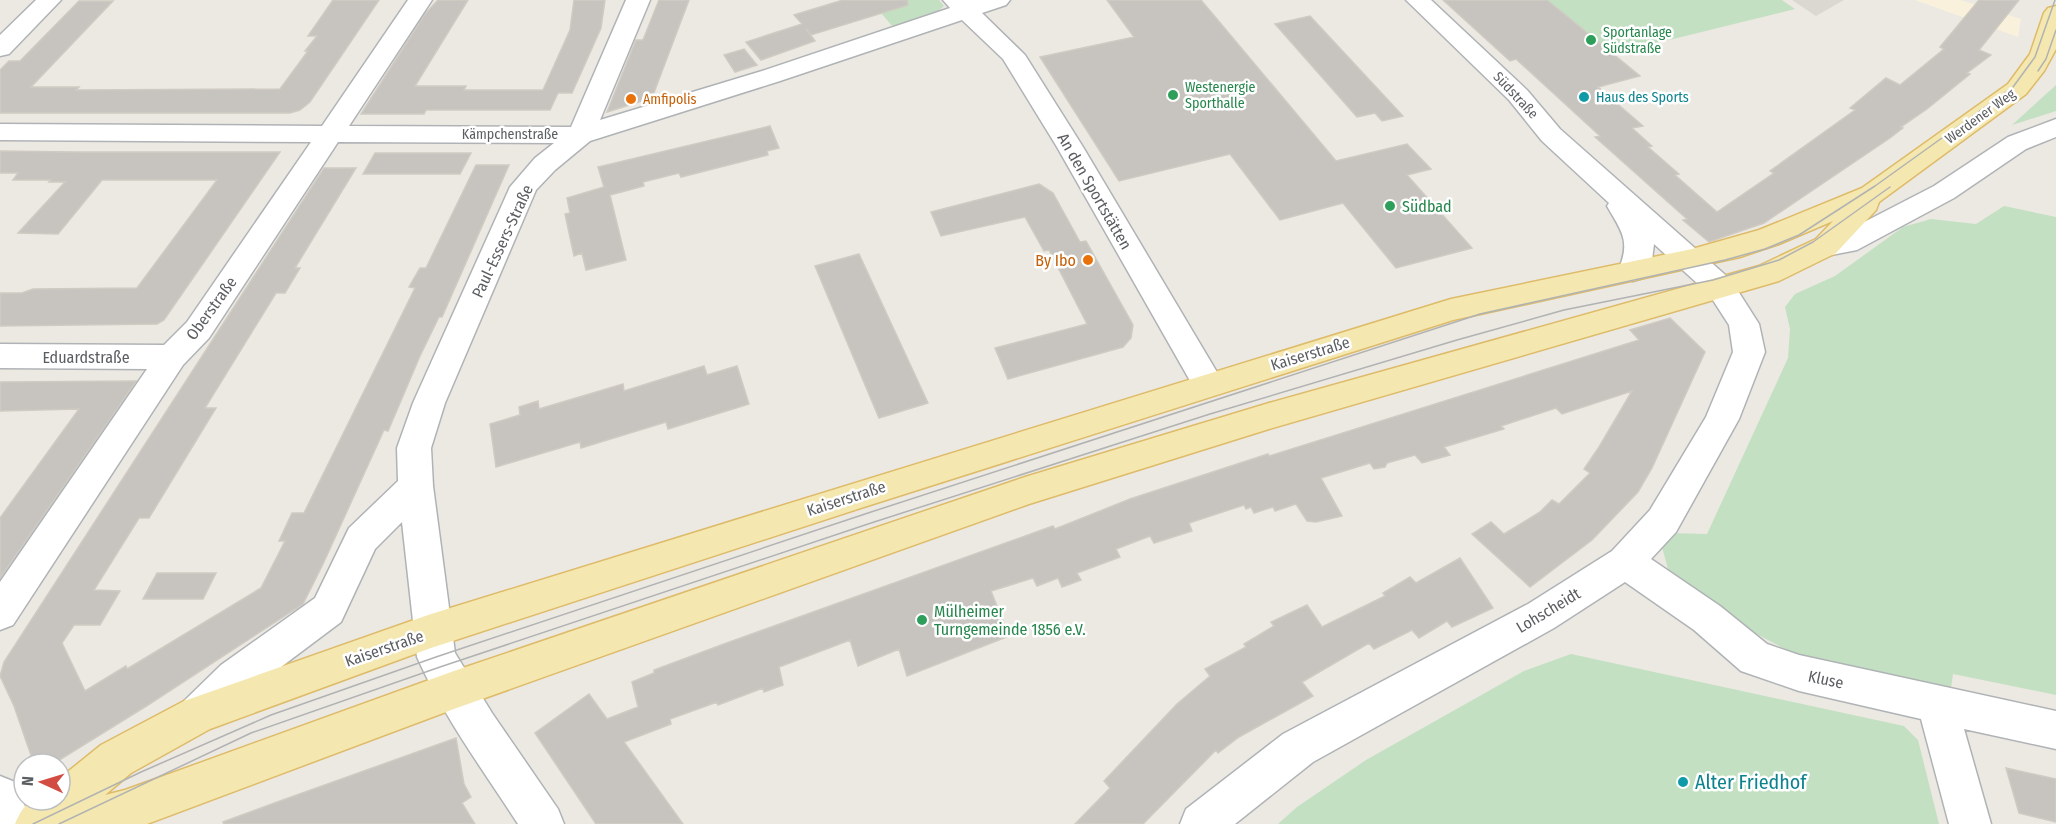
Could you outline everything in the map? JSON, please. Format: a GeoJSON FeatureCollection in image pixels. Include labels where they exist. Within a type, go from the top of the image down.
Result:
{"type":"FeatureCollection","features":[{"type":"Feature","properties":{"kind":"main road","name":"Werdener Weg"},"geometry":{"type":"LineString","coordinates":[[1720,287],[1769,274],[1826,246],[1872,194],[2017,89],[2032,73],[2042,57],[2056,13]]}},
{"type":"Feature","properties":{"kind":"main road","name":"Werdener Weg"},"geometry":{"type":"LineString","coordinates":[[1692,260],[1769,237],[1872,194]]}},
{"type":"Feature","properties":{"kind":"main road","name":"Kaiserstraße"},"geometry":{"type":"LineString","coordinates":[[36,824],[116,759],[198,714],[431,631],[1208,384],[1451,310],[1692,260]]}},
{"type":"Feature","properties":{"kind":"main road"},"geometry":{"type":"LineString","coordinates":[[73,824],[125,811],[454,690],[1025,491],[1269,416],[1720,287]]}},
{"type":"Feature","properties":{"kind":"street"},"geometry":{"type":"LineString","coordinates":[[0,48],[49,0]]}},
{"type":"Feature","properties":{"kind":"street","name":"Oberstraße"},"geometry":{"type":"LineString","coordinates":[[0,613],[172,357],[198,330],[420,0]]}},
{"type":"Feature","properties":{"kind":"street","name":"Kämpchenstraße"},"geometry":{"type":"LineString","coordinates":[[0,132],[582,135],[771,76],[960,5],[998,0]]}},
{"type":"Feature","properties":{"kind":"street","name":"Südstraße"},"geometry":{"type":"LineString","coordinates":[[1418,0],[1518,95],[1551,135],[1720,287]]}},
{"type":"Feature","properties":{"kind":"street","name":"An den Sportstätten"},"geometry":{"type":"LineString","coordinates":[[960,5],[1013,55],[1070,147],[1208,384]]}},
{"type":"Feature","properties":{"kind":"street","name":"Paul-Essers-Straße"},"geometry":{"type":"LineString","coordinates":[[543,824],[454,690],[436,657],[431,631],[414,448],[429,403],[524,188],[545,164],[582,135],[631,6]]}},
{"type":"Feature","properties":{"kind":"street"},"geometry":{"type":"LineString","coordinates":[[1826,246],[1847,243],[1944,192],[2017,143],[2056,127]]}},
{"type":"Feature","properties":{"kind":"street","name":"Südstraße"},"geometry":{"type":"LineString","coordinates":[[1612,191],[1640,238],[1642,251],[1633,271]]}},
{"type":"Feature","properties":{"kind":"street","name":"Lohscheidt"},"geometry":{"type":"LineString","coordinates":[[1201,824],[1213,812],[1298,748],[1541,616],[1625,562],[1663,521],[1695,469],[1722,419],[1749,352],[1744,324],[1720,287]]}},
{"type":"Feature","properties":{"kind":"street","name":"Eduardstraße"},"geometry":{"type":"LineString","coordinates":[[0,356],[172,357]]}},
{"type":"Feature","properties":{"kind":"street"},"geometry":{"type":"LineString","coordinates":[[198,714],[235,678],[328,610],[362,539],[416,486]]}},
{"type":"Feature","properties":{"kind":"street","name":"Kluse"},"geometry":{"type":"LineString","coordinates":[[1625,562],[1707,618],[1755,658],[1799,673],[2056,730]]}},
{"type":"Feature","properties":{"kind":"street"},"geometry":{"type":"LineString","coordinates":[[1936,704],[1970,824]]}},
{"type":"Feature","properties":{"kind":"street"},"geometry":{"type":"LineString","coordinates":[[0,797],[11,824]]}},
{"type":"Feature","properties":{"kind":"shaded area"},"geometry":{"type":"Polygon","coordinates":[[[1792,0],[1844,0],[1816,16],[1792,0]]]}},
{"type":"Feature","properties":{"kind":"shaded area"},"geometry":{"type":"Polygon","coordinates":[[[1915,0],[1960,0],[2021,19],[2018,37],[1915,0]]]}},
{"type":"Feature","properties":{"kind":"green space"},"geometry":{"type":"Polygon","coordinates":[[[889,0],[939,0],[944,6],[937,12],[893,27],[881,13],[889,0]]]}},
{"type":"Feature","properties":{"kind":"green space","name":"Sportanlage Südstraße"},"geometry":{"type":"Polygon","coordinates":[[[1465,0],[1782,0],[1795,9],[1547,70],[1465,0]]]}},
{"type":"Feature","properties":{"kind":"green space"},"geometry":{"type":"Polygon","coordinates":[[[2056,85],[2056,111],[2012,125],[2056,85]]]}},
{"type":"Feature","properties":{"kind":"green space"},"geometry":{"type":"Polygon","coordinates":[[[2004,206],[2056,217],[2056,695],[1953,674],[1951,688],[1796,655],[1738,624],[1686,589],[1668,569],[1662,547],[1668,533],[1707,534],[1788,358],[1790,329],[1785,307],[1795,294],[1835,276],[1903,227],[1931,219],[1976,224],[2004,206]]]}},
{"type":"Feature","properties":{"kind":"green space","name":"Alter Friedhof"},"geometry":{"type":"Polygon","coordinates":[[[1571,654],[1904,726],[1918,740],[1939,824],[1278,824],[1297,807],[1366,760],[1524,671],[1571,654]]]}},
{"type":"Feature","properties":{"kind":"building"},"geometry":{"type":"Polygon","coordinates":[[[333,0],[379,0],[310,102],[300,110],[290,113],[0,113],[0,70],[9,61],[20,61],[79,1],[113,1],[31,87],[79,87],[76,90],[280,89],[317,36],[308,36],[333,0]]]}},
{"type":"Feature","properties":{"kind":"building"},"geometry":{"type":"Polygon","coordinates":[[[438,0],[468,0],[415,86],[466,86],[464,90],[543,90],[570,30],[574,0],[605,0],[601,28],[572,93],[558,93],[550,110],[426,110],[424,114],[361,114],[425,14],[438,0]]]}},
{"type":"Feature","properties":{"kind":"building"},"geometry":{"type":"Polygon","coordinates":[[[659,0],[689,0],[652,98],[607,112],[636,40],[643,40],[659,0]]]}},
{"type":"Feature","properties":{"kind":"building"},"geometry":{"type":"Polygon","coordinates":[[[843,0],[907,0],[908,5],[811,35],[806,29],[815,41],[761,60],[746,42],[802,24],[794,15],[843,0]]]}},
{"type":"Feature","properties":{"kind":"building"},"geometry":{"type":"Polygon","coordinates":[[[1107,0],[1201,0],[1336,161],[1407,144],[1431,169],[1407,175],[1472,248],[1396,268],[1343,203],[1280,220],[1230,154],[1119,181],[1040,57],[1134,37],[1107,0]]]}},
{"type":"Feature","properties":{"kind":"building"},"geometry":{"type":"Polygon","coordinates":[[[1443,0],[1547,0],[1640,76],[1598,87],[1643,126],[1632,128],[1652,146],[1648,147],[1679,174],[1675,175],[1717,212],[1774,173],[1770,171],[1855,110],[1850,108],[1886,78],[1900,85],[1944,49],[1940,47],[1979,0],[2019,0],[1979,50],[1991,55],[1927,109],[1901,127],[1903,128],[1764,223],[1709,242],[1683,220],[1687,219],[1595,137],[1600,136],[1516,59],[1510,61],[1443,0]]]}},
{"type":"Feature","properties":{"kind":"building"},"geometry":{"type":"Polygon","coordinates":[[[1310,16],[1403,116],[1382,121],[1375,113],[1357,117],[1275,24],[1310,16]]]}},
{"type":"Feature","properties":{"kind":"building"},"geometry":{"type":"Polygon","coordinates":[[[744,49],[757,65],[735,72],[724,55],[744,49]]]}},
{"type":"Feature","properties":{"kind":"building"},"geometry":{"type":"Polygon","coordinates":[[[770,126],[779,148],[767,151],[768,155],[681,177],[679,173],[643,182],[644,186],[610,195],[626,260],[586,270],[582,253],[574,256],[565,214],[570,213],[567,198],[604,187],[598,167],[770,126]]]}},
{"type":"Feature","properties":{"kind":"building"},"geometry":{"type":"Polygon","coordinates":[[[0,151],[280,152],[164,320],[157,324],[0,326],[0,293],[22,293],[33,289],[137,288],[217,180],[102,180],[58,234],[18,233],[65,182],[13,180],[18,173],[0,173],[0,151]]]}},
{"type":"Feature","properties":{"kind":"building"},"geometry":{"type":"Polygon","coordinates":[[[375,153],[471,153],[460,174],[363,174],[375,153]]]}},
{"type":"Feature","properties":{"kind":"building"},"geometry":{"type":"Polygon","coordinates":[[[476,165],[509,165],[442,317],[439,317],[420,356],[388,431],[384,430],[303,604],[72,752],[30,752],[14,706],[0,676],[4,662],[324,168],[356,168],[295,268],[300,268],[285,293],[276,293],[205,408],[216,408],[149,518],[139,518],[94,590],[120,591],[100,625],[74,625],[62,643],[85,691],[126,666],[127,669],[261,588],[285,541],[279,541],[292,513],[304,513],[415,288],[409,287],[420,268],[426,268],[476,165]]]}},
{"type":"Feature","properties":{"kind":"building"},"geometry":{"type":"Polygon","coordinates":[[[1039,184],[1053,193],[1080,242],[1086,241],[1133,325],[1131,338],[1123,347],[1008,379],[995,348],[1087,324],[1049,250],[1044,251],[1025,217],[941,236],[931,212],[1039,184]]]}},
{"type":"Feature","properties":{"kind":"building"},"geometry":{"type":"Polygon","coordinates":[[[859,254],[928,403],[879,418],[815,266],[859,254]]]}},
{"type":"Feature","properties":{"kind":"building"},"geometry":{"type":"Polygon","coordinates":[[[1670,318],[1705,352],[1652,468],[1638,492],[1592,540],[1530,587],[1472,534],[1491,522],[1504,534],[1540,512],[1552,500],[1559,504],[1590,473],[1584,469],[1632,391],[1562,414],[1556,408],[1501,426],[1504,429],[1444,447],[1450,455],[1422,463],[1415,455],[1387,463],[1385,467],[1374,469],[1370,463],[1321,478],[1342,516],[1316,522],[1307,521],[1296,504],[1275,511],[1273,507],[1254,513],[1251,507],[1246,509],[1244,505],[1189,523],[1192,531],[1154,543],[1150,536],[1116,549],[1120,557],[1077,573],[1081,580],[1062,587],[1058,578],[1037,586],[1033,578],[991,591],[1009,636],[907,676],[899,649],[858,666],[850,640],[779,667],[783,685],[764,692],[763,688],[718,705],[717,702],[670,719],[671,724],[624,742],[683,824],[596,824],[535,733],[589,694],[607,719],[638,707],[632,682],[654,673],[654,670],[724,644],[1053,526],[1055,529],[1130,499],[1268,454],[1269,456],[1639,340],[1630,330],[1670,318]]]}},
{"type":"Feature","properties":{"kind":"building"},"geometry":{"type":"Polygon","coordinates":[[[704,366],[707,375],[737,366],[749,404],[668,429],[666,422],[581,448],[580,442],[496,467],[490,424],[520,415],[519,407],[538,401],[539,409],[623,384],[624,391],[704,366]]]}},
{"type":"Feature","properties":{"kind":"building"},"geometry":{"type":"Polygon","coordinates":[[[136,381],[0,578],[0,518],[79,409],[0,411],[0,382],[136,381]]]}},
{"type":"Feature","properties":{"kind":"building"},"geometry":{"type":"Polygon","coordinates":[[[1460,558],[1493,608],[1452,627],[1447,621],[1419,638],[1412,630],[1374,649],[1369,643],[1302,682],[1313,696],[1239,737],[1218,753],[1216,750],[1143,824],[1075,824],[1110,788],[1104,781],[1177,704],[1210,676],[1205,669],[1246,647],[1244,644],[1274,626],[1271,622],[1307,605],[1322,627],[1385,596],[1383,593],[1410,577],[1416,583],[1460,558]]]}},
{"type":"Feature","properties":{"kind":"building"},"geometry":{"type":"Polygon","coordinates":[[[157,573],[216,573],[203,599],[143,599],[157,573]]]}},
{"type":"Feature","properties":{"kind":"building"},"geometry":{"type":"Polygon","coordinates":[[[456,738],[464,784],[471,797],[462,803],[475,824],[224,824],[223,822],[280,801],[456,738]]]}},
{"type":"Feature","properties":{"kind":"building"},"geometry":{"type":"Polygon","coordinates":[[[2006,768],[2056,779],[2056,822],[2019,813],[2006,768]]]}},
{"type":"Feature","properties":{"kind":"tram line"},"geometry":{"type":"LineString","coordinates":[[33,824],[141,772],[271,715],[436,657],[868,513],[1480,314],[1725,260],[1765,249],[1799,235],[1875,186],[2013,87],[2035,57],[2055,0]]}},
{"type":"Feature","properties":{"kind":"tram line"},"geometry":{"type":"LineString","coordinates":[[2038,71],[2046,59],[2056,30]]}},
{"type":"Feature","properties":{"kind":"tram line"},"geometry":{"type":"LineString","coordinates":[[59,824],[251,733],[440,667],[871,523],[1210,414],[1457,340],[1564,310],[1713,280],[1779,260],[1813,242],[1890,187]]}},
{"type":"Feature","properties":{"kind":"place","name":"Sportanlage Südstraße"},"geometry":{"type":"Point","coordinates":[1591,40]}},
{"type":"Feature","properties":{"kind":"place","name":"Westenergie Sporthalle"},"geometry":{"type":"Point","coordinates":[1173,95]}},
{"type":"Feature","properties":{"kind":"place","name":"Haus des Sports"},"geometry":{"type":"Point","coordinates":[1584,97]}},
{"type":"Feature","properties":{"kind":"place","name":"Amfipolis"},"geometry":{"type":"Point","coordinates":[631,99]}},
{"type":"Feature","properties":{"kind":"place","name":"Südbad"},"geometry":{"type":"Point","coordinates":[1390,206]}},
{"type":"Feature","properties":{"kind":"place","name":"By Ibo"},"geometry":{"type":"Point","coordinates":[1088,260]}},
{"type":"Feature","properties":{"kind":"place","name":"Mülheimer Turngemeinde 1856 e.V."},"geometry":{"type":"Point","coordinates":[922,620]}},
{"type":"Feature","properties":{"kind":"place","name":"Alter Friedhof"},"geometry":{"type":"Point","coordinates":[1683,782]}}]}
